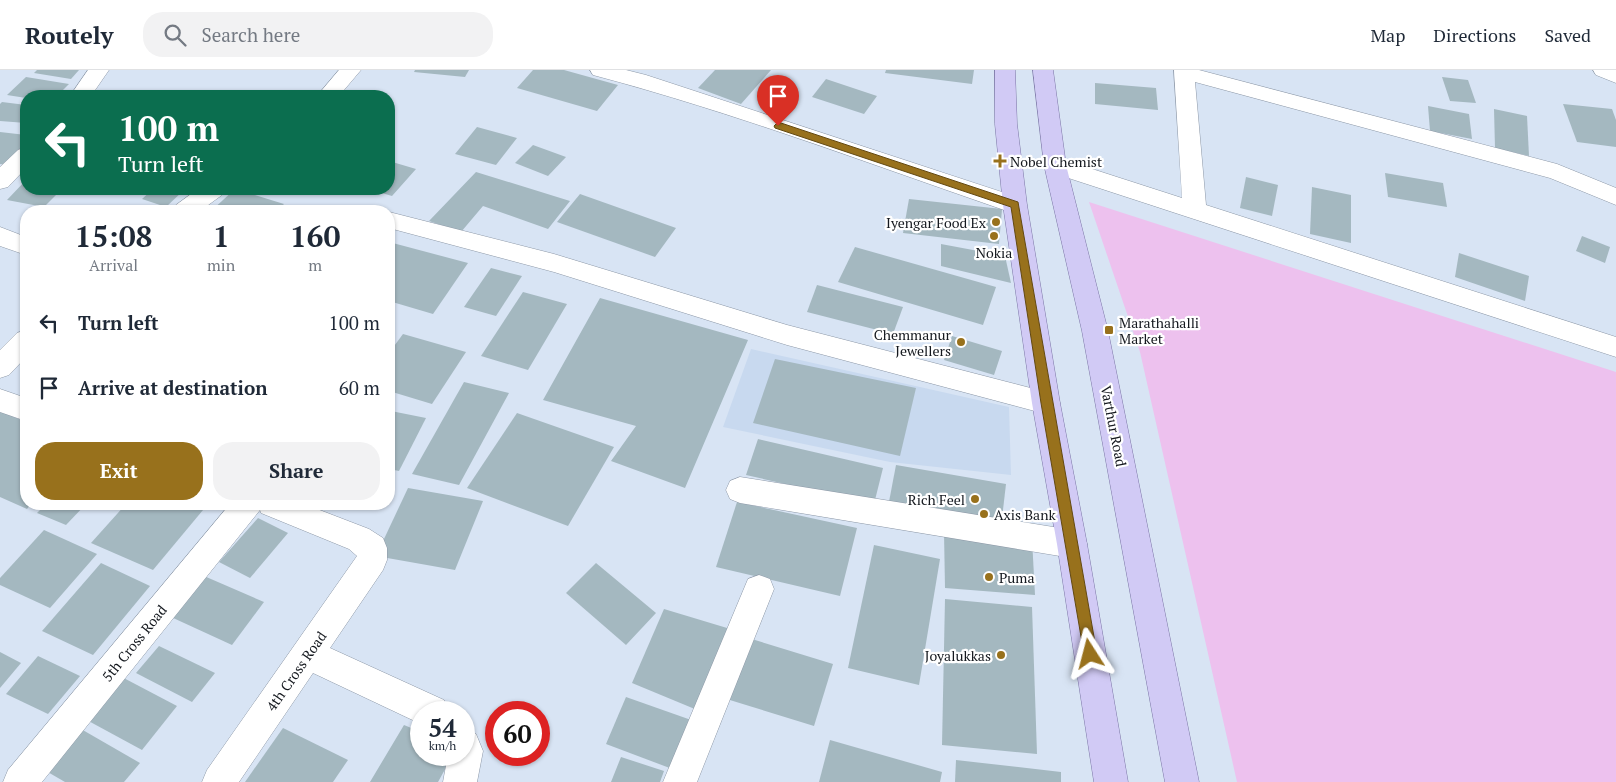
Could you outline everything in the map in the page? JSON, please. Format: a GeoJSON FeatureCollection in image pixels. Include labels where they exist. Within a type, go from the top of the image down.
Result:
{"type":"FeatureCollection","features":[{"type":"Feature","properties":{"kind":"main road"},"geometry":{"type":"LineString","coordinates":[[1005,70],[1006,124],[1015,205],[1046,403],[1072,544],[1111,782]]}},
{"type":"Feature","properties":{"kind":"main road","name":"Varthur Road"},"geometry":{"type":"LineString","coordinates":[[1044,70],[1056,165],[1095,331],[1182,782]]}},
{"type":"Feature","properties":{"kind":"street"},"geometry":{"type":"LineString","coordinates":[[84,90],[99,70]]}},
{"type":"Feature","properties":{"kind":"street"},"geometry":{"type":"LineString","coordinates":[[332,90],[351,70]]}},
{"type":"Feature","properties":{"kind":"street"},"geometry":{"type":"LineString","coordinates":[[600,70],[639,80],[733,110],[1015,205]]}},
{"type":"Feature","properties":{"kind":"street"},"geometry":{"type":"LineString","coordinates":[[1603,70],[1616,76]]}},
{"type":"Feature","properties":{"kind":"street"},"geometry":{"type":"LineString","coordinates":[[1195,210],[1184,71],[1557,172],[1616,197]]}},
{"type":"Feature","properties":{"kind":"street"},"geometry":{"type":"LineString","coordinates":[[0,181],[20,161]]}},
{"type":"Feature","properties":{"kind":"street"},"geometry":{"type":"LineString","coordinates":[[1056,165],[1616,347]]}},
{"type":"Feature","properties":{"kind":"street"},"geometry":{"type":"LineString","coordinates":[[192,205],[206,195]]}},
{"type":"Feature","properties":{"kind":"street"},"geometry":{"type":"LineString","coordinates":[[395,222],[531,257],[787,335],[1046,403]]}},
{"type":"Feature","properties":{"kind":"street"},"geometry":{"type":"LineString","coordinates":[[0,236],[20,244]]}},
{"type":"Feature","properties":{"kind":"street"},"geometry":{"type":"LineString","coordinates":[[0,367],[20,346]]}},
{"type":"Feature","properties":{"kind":"street"},"geometry":{"type":"LineString","coordinates":[[0,400],[20,408]]}},
{"type":"Feature","properties":{"kind":"street"},"geometry":{"type":"LineString","coordinates":[[740,490],[1072,544]]}},
{"type":"Feature","properties":{"kind":"street","name":"5th Cross Road"},"geometry":{"type":"LineString","coordinates":[[20,782],[243,510]]}},
{"type":"Feature","properties":{"kind":"street","name":"4th Cross Road"},"geometry":{"type":"LineString","coordinates":[[219,782],[372,560],[372,548],[359,539],[286,510]]}},
{"type":"Feature","properties":{"kind":"street"},"geometry":{"type":"LineString","coordinates":[[680,782],[758,590]]}},
{"type":"Feature","properties":{"kind":"street"},"geometry":{"type":"LineString","coordinates":[[307,654],[410,702]]}},
{"type":"Feature","properties":{"kind":"street"},"geometry":{"type":"LineString","coordinates":[[460,782],[463,766]]}},
{"type":"Feature","properties":{"kind":"shaded area"},"geometry":{"type":"Polygon","coordinates":[[[1089,202],[1616,372],[1616,782],[1237,782],[1140,352],[1089,202]]]}},
{"type":"Feature","properties":{"kind":"shaded area"},"geometry":{"type":"Polygon","coordinates":[[[751,349],[1009,407],[1011,475],[890,462],[723,427],[751,349]]]}},
{"type":"Feature","properties":{"kind":"building"},"geometry":{"type":"Polygon","coordinates":[[[37,70],[79,70],[71,79],[34,73],[37,70]]]}},
{"type":"Feature","properties":{"kind":"building"},"geometry":{"type":"Polygon","coordinates":[[[415,70],[469,70],[465,77],[414,72],[415,70]]]}},
{"type":"Feature","properties":{"kind":"building"},"geometry":{"type":"Polygon","coordinates":[[[533,70],[564,70],[618,85],[597,111],[517,88],[533,70]]]}},
{"type":"Feature","properties":{"kind":"building"},"geometry":{"type":"Polygon","coordinates":[[[715,70],[771,70],[741,104],[698,88],[715,70]]]}},
{"type":"Feature","properties":{"kind":"building"},"geometry":{"type":"Polygon","coordinates":[[[886,70],[974,70],[972,84],[885,73],[886,70]]]}},
{"type":"Feature","properties":{"kind":"building"},"geometry":{"type":"Polygon","coordinates":[[[26,77],[69,84],[63,90],[20,90],[20,97],[7,95],[26,77]]]}},
{"type":"Feature","properties":{"kind":"building"},"geometry":{"type":"Polygon","coordinates":[[[1442,77],[1468,80],[1476,103],[1450,101],[1442,77]]]}},
{"type":"Feature","properties":{"kind":"building"},"geometry":{"type":"Polygon","coordinates":[[[826,79],[877,96],[864,114],[812,97],[826,79]]]}},
{"type":"Feature","properties":{"kind":"building"},"geometry":{"type":"Polygon","coordinates":[[[1095,83],[1156,88],[1158,110],[1095,104],[1095,83]]]}},
{"type":"Feature","properties":{"kind":"building"},"geometry":{"type":"Polygon","coordinates":[[[2,102],[20,104],[20,123],[0,121],[0,104],[2,102]]]}},
{"type":"Feature","properties":{"kind":"building"},"geometry":{"type":"Polygon","coordinates":[[[1563,104],[1612,109],[1616,120],[1616,147],[1577,142],[1563,104]]]}},
{"type":"Feature","properties":{"kind":"building"},"geometry":{"type":"Polygon","coordinates":[[[1428,106],[1469,114],[1472,139],[1430,131],[1428,106]]]}},
{"type":"Feature","properties":{"kind":"building"},"geometry":{"type":"Polygon","coordinates":[[[1494,109],[1527,116],[1529,156],[1495,148],[1494,109]]]}},
{"type":"Feature","properties":{"kind":"building"},"geometry":{"type":"Polygon","coordinates":[[[477,127],[517,138],[496,165],[455,154],[477,127]]]}},
{"type":"Feature","properties":{"kind":"building"},"geometry":{"type":"Polygon","coordinates":[[[0,132],[20,134],[20,159],[14,166],[0,164],[0,132]]]}},
{"type":"Feature","properties":{"kind":"building"},"geometry":{"type":"Polygon","coordinates":[[[533,145],[566,157],[548,176],[515,163],[533,145]]]}},
{"type":"Feature","properties":{"kind":"building"},"geometry":{"type":"Polygon","coordinates":[[[395,163],[416,169],[395,193],[395,163]]]}},
{"type":"Feature","properties":{"kind":"building"},"geometry":{"type":"Polygon","coordinates":[[[476,172],[570,201],[548,229],[483,206],[461,232],[429,221],[476,172]]]}},
{"type":"Feature","properties":{"kind":"building"},"geometry":{"type":"Polygon","coordinates":[[[1385,173],[1443,183],[1447,207],[1388,197],[1385,173]]]}},
{"type":"Feature","properties":{"kind":"building"},"geometry":{"type":"Polygon","coordinates":[[[1246,177],[1278,185],[1272,216],[1240,208],[1246,177]]]}},
{"type":"Feature","properties":{"kind":"building"},"geometry":{"type":"Polygon","coordinates":[[[20,186],[20,195],[56,195],[46,205],[33,205],[7,200],[20,186]]]}},
{"type":"Feature","properties":{"kind":"building"},"geometry":{"type":"Polygon","coordinates":[[[1312,187],[1351,195],[1351,243],[1310,234],[1312,187]]]}},
{"type":"Feature","properties":{"kind":"building"},"geometry":{"type":"Polygon","coordinates":[[[580,194],[676,228],[655,257],[557,222],[580,194]]]}},
{"type":"Feature","properties":{"kind":"building"},"geometry":{"type":"Polygon","coordinates":[[[146,195],[179,195],[168,205],[160,205],[142,199],[146,195]]]}},
{"type":"Feature","properties":{"kind":"building"},"geometry":{"type":"Polygon","coordinates":[[[228,195],[255,195],[284,204],[283,205],[218,205],[228,195]]]}},
{"type":"Feature","properties":{"kind":"building"},"geometry":{"type":"Polygon","coordinates":[[[909,199],[1002,209],[999,244],[903,233],[909,199]]]}},
{"type":"Feature","properties":{"kind":"building"},"geometry":{"type":"Polygon","coordinates":[[[1582,236],[1610,247],[1605,263],[1576,251],[1582,236]]]}},
{"type":"Feature","properties":{"kind":"building"},"geometry":{"type":"Polygon","coordinates":[[[395,244],[468,263],[433,314],[395,303],[395,244]]]}},
{"type":"Feature","properties":{"kind":"building"},"geometry":{"type":"Polygon","coordinates":[[[941,244],[1005,256],[1011,283],[941,266],[941,244]]]}},
{"type":"Feature","properties":{"kind":"building"},"geometry":{"type":"Polygon","coordinates":[[[855,247],[996,287],[983,325],[838,282],[855,247]]]}},
{"type":"Feature","properties":{"kind":"building"},"geometry":{"type":"Polygon","coordinates":[[[1459,253],[1529,276],[1525,301],[1455,277],[1459,253]]]}},
{"type":"Feature","properties":{"kind":"building"},"geometry":{"type":"Polygon","coordinates":[[[491,268],[522,276],[496,316],[464,307],[491,268]]]}},
{"type":"Feature","properties":{"kind":"building"},"geometry":{"type":"Polygon","coordinates":[[[817,285],[903,307],[893,334],[807,312],[817,285]]]}},
{"type":"Feature","properties":{"kind":"building"},"geometry":{"type":"Polygon","coordinates":[[[523,292],[567,304],[528,370],[481,356],[523,292]]]}},
{"type":"Feature","properties":{"kind":"building"},"geometry":{"type":"Polygon","coordinates":[[[600,298],[748,340],[685,488],[611,461],[636,426],[543,400],[600,298]]]}},
{"type":"Feature","properties":{"kind":"building"},"geometry":{"type":"Polygon","coordinates":[[[403,334],[466,352],[432,404],[395,393],[395,345],[403,334]]]}},
{"type":"Feature","properties":{"kind":"building"},"geometry":{"type":"Polygon","coordinates":[[[952,336],[1002,351],[994,375],[944,360],[952,336]]]}},
{"type":"Feature","properties":{"kind":"building"},"geometry":{"type":"Polygon","coordinates":[[[775,359],[916,388],[900,456],[753,423],[775,359]]]}},
{"type":"Feature","properties":{"kind":"building"},"geometry":{"type":"Polygon","coordinates":[[[464,382],[509,393],[459,485],[412,474],[464,382]]]}},
{"type":"Feature","properties":{"kind":"building"},"geometry":{"type":"Polygon","coordinates":[[[0,411],[20,419],[20,506],[0,497],[0,411]]]}},
{"type":"Feature","properties":{"kind":"building"},"geometry":{"type":"Polygon","coordinates":[[[395,412],[426,418],[399,471],[395,470],[395,412]]]}},
{"type":"Feature","properties":{"kind":"building"},"geometry":{"type":"Polygon","coordinates":[[[517,413],[614,447],[568,526],[467,488],[517,413]]]}},
{"type":"Feature","properties":{"kind":"building"},"geometry":{"type":"Polygon","coordinates":[[[758,439],[883,468],[874,504],[746,475],[758,439]]]}},
{"type":"Feature","properties":{"kind":"building"},"geometry":{"type":"Polygon","coordinates":[[[896,465],[1006,484],[1001,527],[888,507],[896,465]]]}},
{"type":"Feature","properties":{"kind":"building"},"geometry":{"type":"Polygon","coordinates":[[[408,488],[483,501],[455,570],[376,556],[408,488]]]}},
{"type":"Feature","properties":{"kind":"building"},"geometry":{"type":"Polygon","coordinates":[[[737,502],[857,528],[840,596],[716,567],[737,502]]]}},
{"type":"Feature","properties":{"kind":"building"},"geometry":{"type":"Polygon","coordinates":[[[40,510],[80,510],[66,525],[37,513],[40,510]]]}},
{"type":"Feature","properties":{"kind":"building"},"geometry":{"type":"Polygon","coordinates":[[[121,510],[203,510],[153,570],[91,543],[121,510]]]}},
{"type":"Feature","properties":{"kind":"building"},"geometry":{"type":"Polygon","coordinates":[[[258,518],[288,533],[250,578],[219,562],[258,518]]]}},
{"type":"Feature","properties":{"kind":"building"},"geometry":{"type":"Polygon","coordinates":[[[44,530],[97,554],[50,608],[0,585],[0,578],[44,530]]]}},
{"type":"Feature","properties":{"kind":"building"},"geometry":{"type":"Polygon","coordinates":[[[944,532],[1032,539],[1035,595],[945,588],[944,532]]]}},
{"type":"Feature","properties":{"kind":"building"},"geometry":{"type":"Polygon","coordinates":[[[874,545],[940,559],[919,685],[848,668],[874,545]]]}},
{"type":"Feature","properties":{"kind":"building"},"geometry":{"type":"Polygon","coordinates":[[[101,563],[150,586],[93,655],[42,631],[101,563]]]}},
{"type":"Feature","properties":{"kind":"building"},"geometry":{"type":"Polygon","coordinates":[[[596,563],[656,613],[626,645],[566,593],[596,563]]]}},
{"type":"Feature","properties":{"kind":"building"},"geometry":{"type":"Polygon","coordinates":[[[204,576],[264,602],[232,645],[171,617],[204,576]]]}},
{"type":"Feature","properties":{"kind":"building"},"geometry":{"type":"Polygon","coordinates":[[[945,599],[1032,607],[1037,754],[942,745],[945,599]]]}},
{"type":"Feature","properties":{"kind":"building"},"geometry":{"type":"Polygon","coordinates":[[[664,609],[737,631],[702,712],[632,683],[664,609]]]}},
{"type":"Feature","properties":{"kind":"building"},"geometry":{"type":"Polygon","coordinates":[[[742,636],[833,664],[814,726],[720,697],[742,636]]]}},
{"type":"Feature","properties":{"kind":"building"},"geometry":{"type":"Polygon","coordinates":[[[159,646],[215,673],[192,702],[136,673],[159,646]]]}},
{"type":"Feature","properties":{"kind":"building"},"geometry":{"type":"Polygon","coordinates":[[[0,652],[21,663],[0,688],[0,652]]]}},
{"type":"Feature","properties":{"kind":"building"},"geometry":{"type":"Polygon","coordinates":[[[38,656],[80,676],[48,714],[6,694],[38,656]]]}},
{"type":"Feature","properties":{"kind":"building"},"geometry":{"type":"Polygon","coordinates":[[[118,675],[177,706],[142,750],[83,718],[118,675]]]}},
{"type":"Feature","properties":{"kind":"building"},"geometry":{"type":"Polygon","coordinates":[[[626,697],[694,721],[675,770],[606,744],[626,697]]]}},
{"type":"Feature","properties":{"kind":"building"},"geometry":{"type":"Polygon","coordinates":[[[404,725],[410,727],[410,766],[447,766],[438,782],[370,782],[404,725]]]}},
{"type":"Feature","properties":{"kind":"building"},"geometry":{"type":"Polygon","coordinates":[[[283,728],[348,760],[333,782],[245,782],[283,728]]]}},
{"type":"Feature","properties":{"kind":"building"},"geometry":{"type":"Polygon","coordinates":[[[81,729],[140,763],[124,782],[65,782],[46,771],[81,729]]]}},
{"type":"Feature","properties":{"kind":"building"},"geometry":{"type":"Polygon","coordinates":[[[830,740],[942,772],[940,782],[819,782],[830,740]]]}},
{"type":"Feature","properties":{"kind":"building"},"geometry":{"type":"Polygon","coordinates":[[[621,757],[664,771],[660,782],[611,782],[621,757]]]}},
{"type":"Feature","properties":{"kind":"building"},"geometry":{"type":"Polygon","coordinates":[[[956,760],[1061,772],[1061,782],[955,782],[956,760]]]}},
{"type":"Feature","properties":{"kind":"place","name":"Nobel Chemist"},"geometry":{"type":"Point","coordinates":[1000,161]}},
{"type":"Feature","properties":{"kind":"place","name":"Iyengar Food Ex"},"geometry":{"type":"Point","coordinates":[996,222]}},
{"type":"Feature","properties":{"kind":"place","name":"Nokia"},"geometry":{"type":"Point","coordinates":[994,236]}},
{"type":"Feature","properties":{"kind":"place","name":"Marathahalli Market"},"geometry":{"type":"Point","coordinates":[1109,330]}},
{"type":"Feature","properties":{"kind":"place","name":"Chemmanur Jewellers"},"geometry":{"type":"Point","coordinates":[961,342]}},
{"type":"Feature","properties":{"kind":"place","name":"Rich Feel"},"geometry":{"type":"Point","coordinates":[975,499]}},
{"type":"Feature","properties":{"kind":"place","name":"Axis Bank"},"geometry":{"type":"Point","coordinates":[984,514]}},
{"type":"Feature","properties":{"kind":"place","name":"Puma"},"geometry":{"type":"Point","coordinates":[989,577]}},
{"type":"Feature","properties":{"kind":"place","name":"Joyalukkas"},"geometry":{"type":"Point","coordinates":[1001,655]}},
{"type":"Feature","properties":{"kind":"route"},"geometry":{"type":"LineString","coordinates":[[778,126],[1015,205],[1046,403],[1090,654]]}}]}
